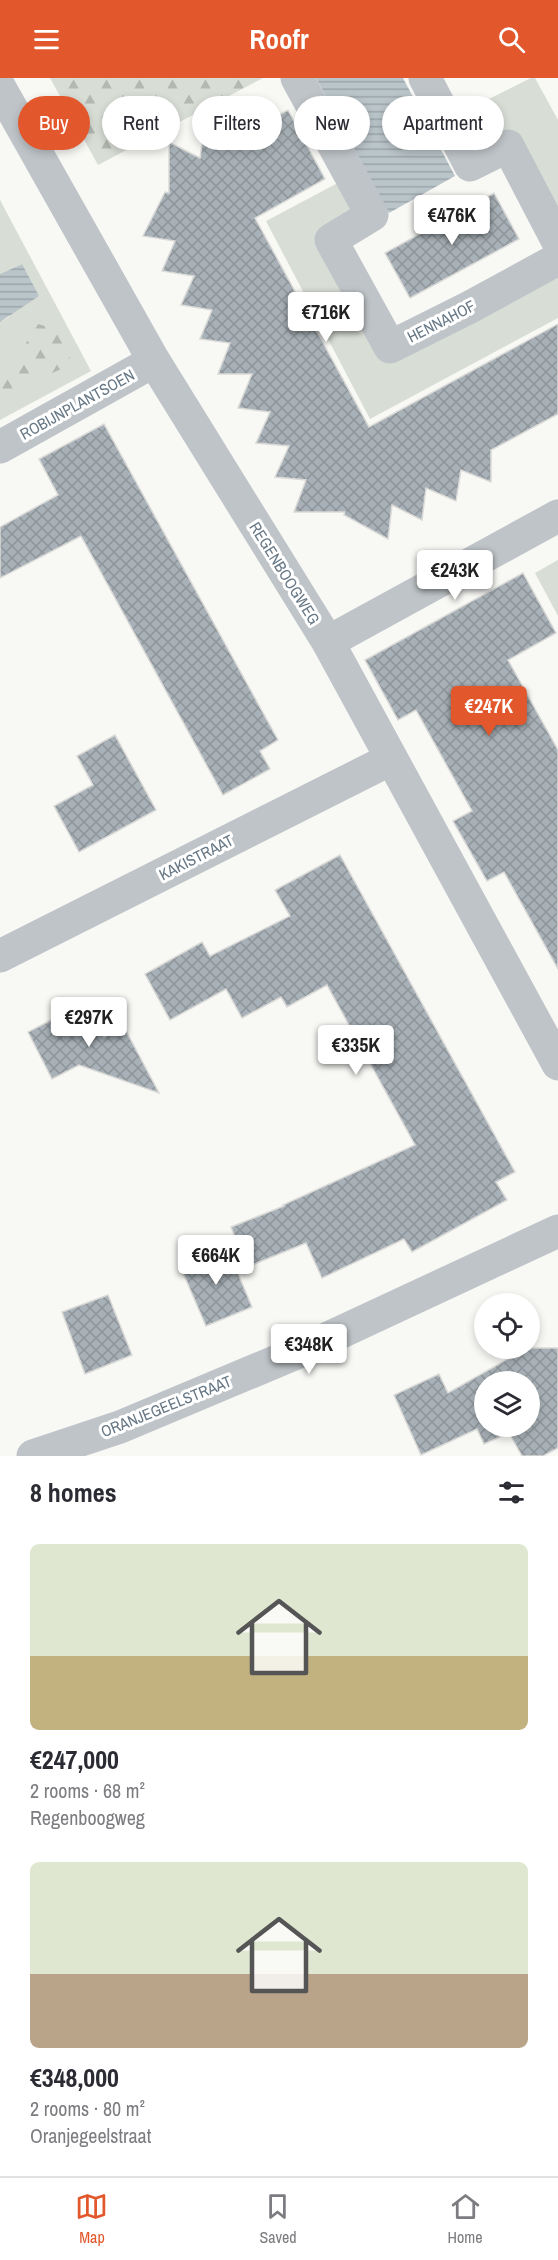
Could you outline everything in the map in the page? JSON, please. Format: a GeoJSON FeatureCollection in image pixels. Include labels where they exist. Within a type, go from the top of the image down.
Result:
{"type":"FeatureCollection","features":[{"type":"Feature","properties":{"kind":"street","name":"HENNAHOF"},"geometry":{"type":"LineString","coordinates":[[297,78],[372,215],[331,240],[390,347],[558,259]]}},
{"type":"Feature","properties":{"kind":"street"},"geometry":{"type":"LineString","coordinates":[[425,78],[471,165],[508,146],[558,242]]}},
{"type":"Feature","properties":{"kind":"street","name":"REGENBOOGWEG"},"geometry":{"type":"LineString","coordinates":[[0,88],[154,361],[327,642],[558,1064]]}},
{"type":"Feature","properties":{"kind":"street","name":"ROBIJNPLANTSOEN"},"geometry":{"type":"LineString","coordinates":[[0,447],[154,361]]}},
{"type":"Feature","properties":{"kind":"street"},"geometry":{"type":"LineString","coordinates":[[327,642],[558,516]]}},
{"type":"Feature","properties":{"kind":"street","name":"KAKISTRAAT"},"geometry":{"type":"LineString","coordinates":[[0,957],[391,759]]}},
{"type":"Feature","properties":{"kind":"street","name":"ORANJEGEELSTRAAT"},"geometry":{"type":"LineString","coordinates":[[33,1456],[120,1427],[294,1354],[558,1231]]}},
{"type":"Feature","properties":{"kind":"green space"},"geometry":{"type":"Polygon","coordinates":[[[50,78],[263,78],[229,96],[192,96],[192,115],[180,122],[180,96],[102,96],[102,150],[126,150],[98,165],[90,150],[90,96],[60,96],[50,78]]]}},
{"type":"Feature","properties":{"kind":"green space"},"geometry":{"type":"Polygon","coordinates":[[[535,78],[558,120],[558,242],[508,146],[504,148],[504,96],[495,96],[535,78]]]}},
{"type":"Feature","properties":{"kind":"green space"},"geometry":{"type":"Polygon","coordinates":[[[462,150],[500,150],[470,165],[462,150]]]}},
{"type":"Feature","properties":{"kind":"green space"},"geometry":{"type":"Polygon","coordinates":[[[351,176],[372,215],[331,240],[390,347],[558,258],[558,318],[370,419],[266,221],[351,176]]]}},
{"type":"Feature","properties":{"kind":"green space"},"geometry":{"type":"Polygon","coordinates":[[[0,200],[91,371],[0,420],[0,322],[9,317],[22,264],[0,274],[0,200]]]}},
{"type":"Feature","properties":{"kind":"green space"},"geometry":{"type":"Polygon","coordinates":[[[38,324],[59,330],[72,364],[0,397],[0,362],[11,367],[38,324]]]}},
{"type":"Feature","properties":{"kind":"green space"},"geometry":{"type":"Polygon","coordinates":[[[558,560],[558,616],[535,573],[558,560]]]}},
{"type":"Feature","properties":{"kind":"shaded area"},"geometry":{"type":"Polygon","coordinates":[[[316,78],[403,78],[413,96],[382,96],[382,150],[441,150],[455,176],[389,213],[355,150],[370,150],[370,96],[326,96],[316,78]]]}},
{"type":"Feature","properties":{"kind":"shaded area"},"geometry":{"type":"Polygon","coordinates":[[[22,264],[39,296],[0,322],[0,274],[22,264]]]}},
{"type":"Feature","properties":{"kind":"building"},"geometry":{"type":"Polygon","coordinates":[[[288,110],[294,121],[294,150],[309,150],[325,179],[255,218],[369,427],[558,324],[558,414],[491,450],[491,482],[461,470],[456,501],[426,488],[422,520],[392,505],[388,539],[344,515],[345,512],[294,512],[306,480],[275,477],[289,446],[256,443],[270,412],[238,408],[252,374],[218,374],[230,343],[200,339],[212,310],[181,305],[194,276],[162,271],[175,241],[143,236],[165,192],[169,193],[169,150],[180,150],[180,148],[200,158],[201,150],[282,150],[282,113],[288,110]]]}},
{"type":"Feature","properties":{"kind":"building"},"geometry":{"type":"Polygon","coordinates":[[[494,193],[519,239],[410,298],[385,253],[494,193]]]}},
{"type":"Feature","properties":{"kind":"building"},"geometry":{"type":"Polygon","coordinates":[[[104,424],[278,740],[260,751],[270,769],[223,795],[81,536],[0,578],[0,527],[58,495],[39,459],[104,424]]]}},
{"type":"Feature","properties":{"kind":"building"},"geometry":{"type":"Polygon","coordinates":[[[523,573],[556,633],[508,660],[558,750],[558,969],[504,872],[487,881],[453,821],[472,811],[416,710],[398,720],[365,660],[523,573]]]}},
{"type":"Feature","properties":{"kind":"building"},"geometry":{"type":"Polygon","coordinates":[[[115,735],[156,810],[79,852],[54,806],[93,785],[77,756],[115,735]]]}},
{"type":"Feature","properties":{"kind":"building"},"geometry":{"type":"Polygon","coordinates":[[[340,855],[515,1172],[496,1182],[507,1200],[412,1252],[404,1239],[322,1278],[306,1243],[247,1267],[231,1227],[284,1206],[415,1145],[327,985],[287,1007],[281,997],[242,1018],[226,989],[170,1020],[145,974],[202,942],[210,956],[290,916],[275,890],[340,855]]]}},
{"type":"Feature","properties":{"kind":"building"},"geometry":{"type":"Polygon","coordinates":[[[86,1002],[104,1037],[124,1027],[159,1093],[79,1065],[52,1079],[28,1032],[86,1002]]]}},
{"type":"Feature","properties":{"kind":"building"},"geometry":{"type":"Polygon","coordinates":[[[227,1247],[252,1307],[206,1326],[180,1266],[227,1247]]]}},
{"type":"Feature","properties":{"kind":"building"},"geometry":{"type":"Polygon","coordinates":[[[108,1295],[132,1355],[85,1374],[62,1312],[108,1295]]]}},
{"type":"Feature","properties":{"kind":"building"},"geometry":{"type":"Polygon","coordinates":[[[540,1348],[558,1348],[558,1448],[543,1456],[522,1456],[511,1437],[540,1437],[540,1371],[487,1371],[508,1359],[540,1359],[540,1348]]]}},
{"type":"Feature","properties":{"kind":"building"},"geometry":{"type":"Polygon","coordinates":[[[439,1374],[448,1393],[474,1378],[474,1430],[421,1455],[394,1395],[439,1374]]]}},
{"type":"Feature","properties":{"kind":"building"},"geometry":{"type":"Polygon","coordinates":[[[481,1437],[500,1437],[484,1444],[481,1437]]]}}]}
